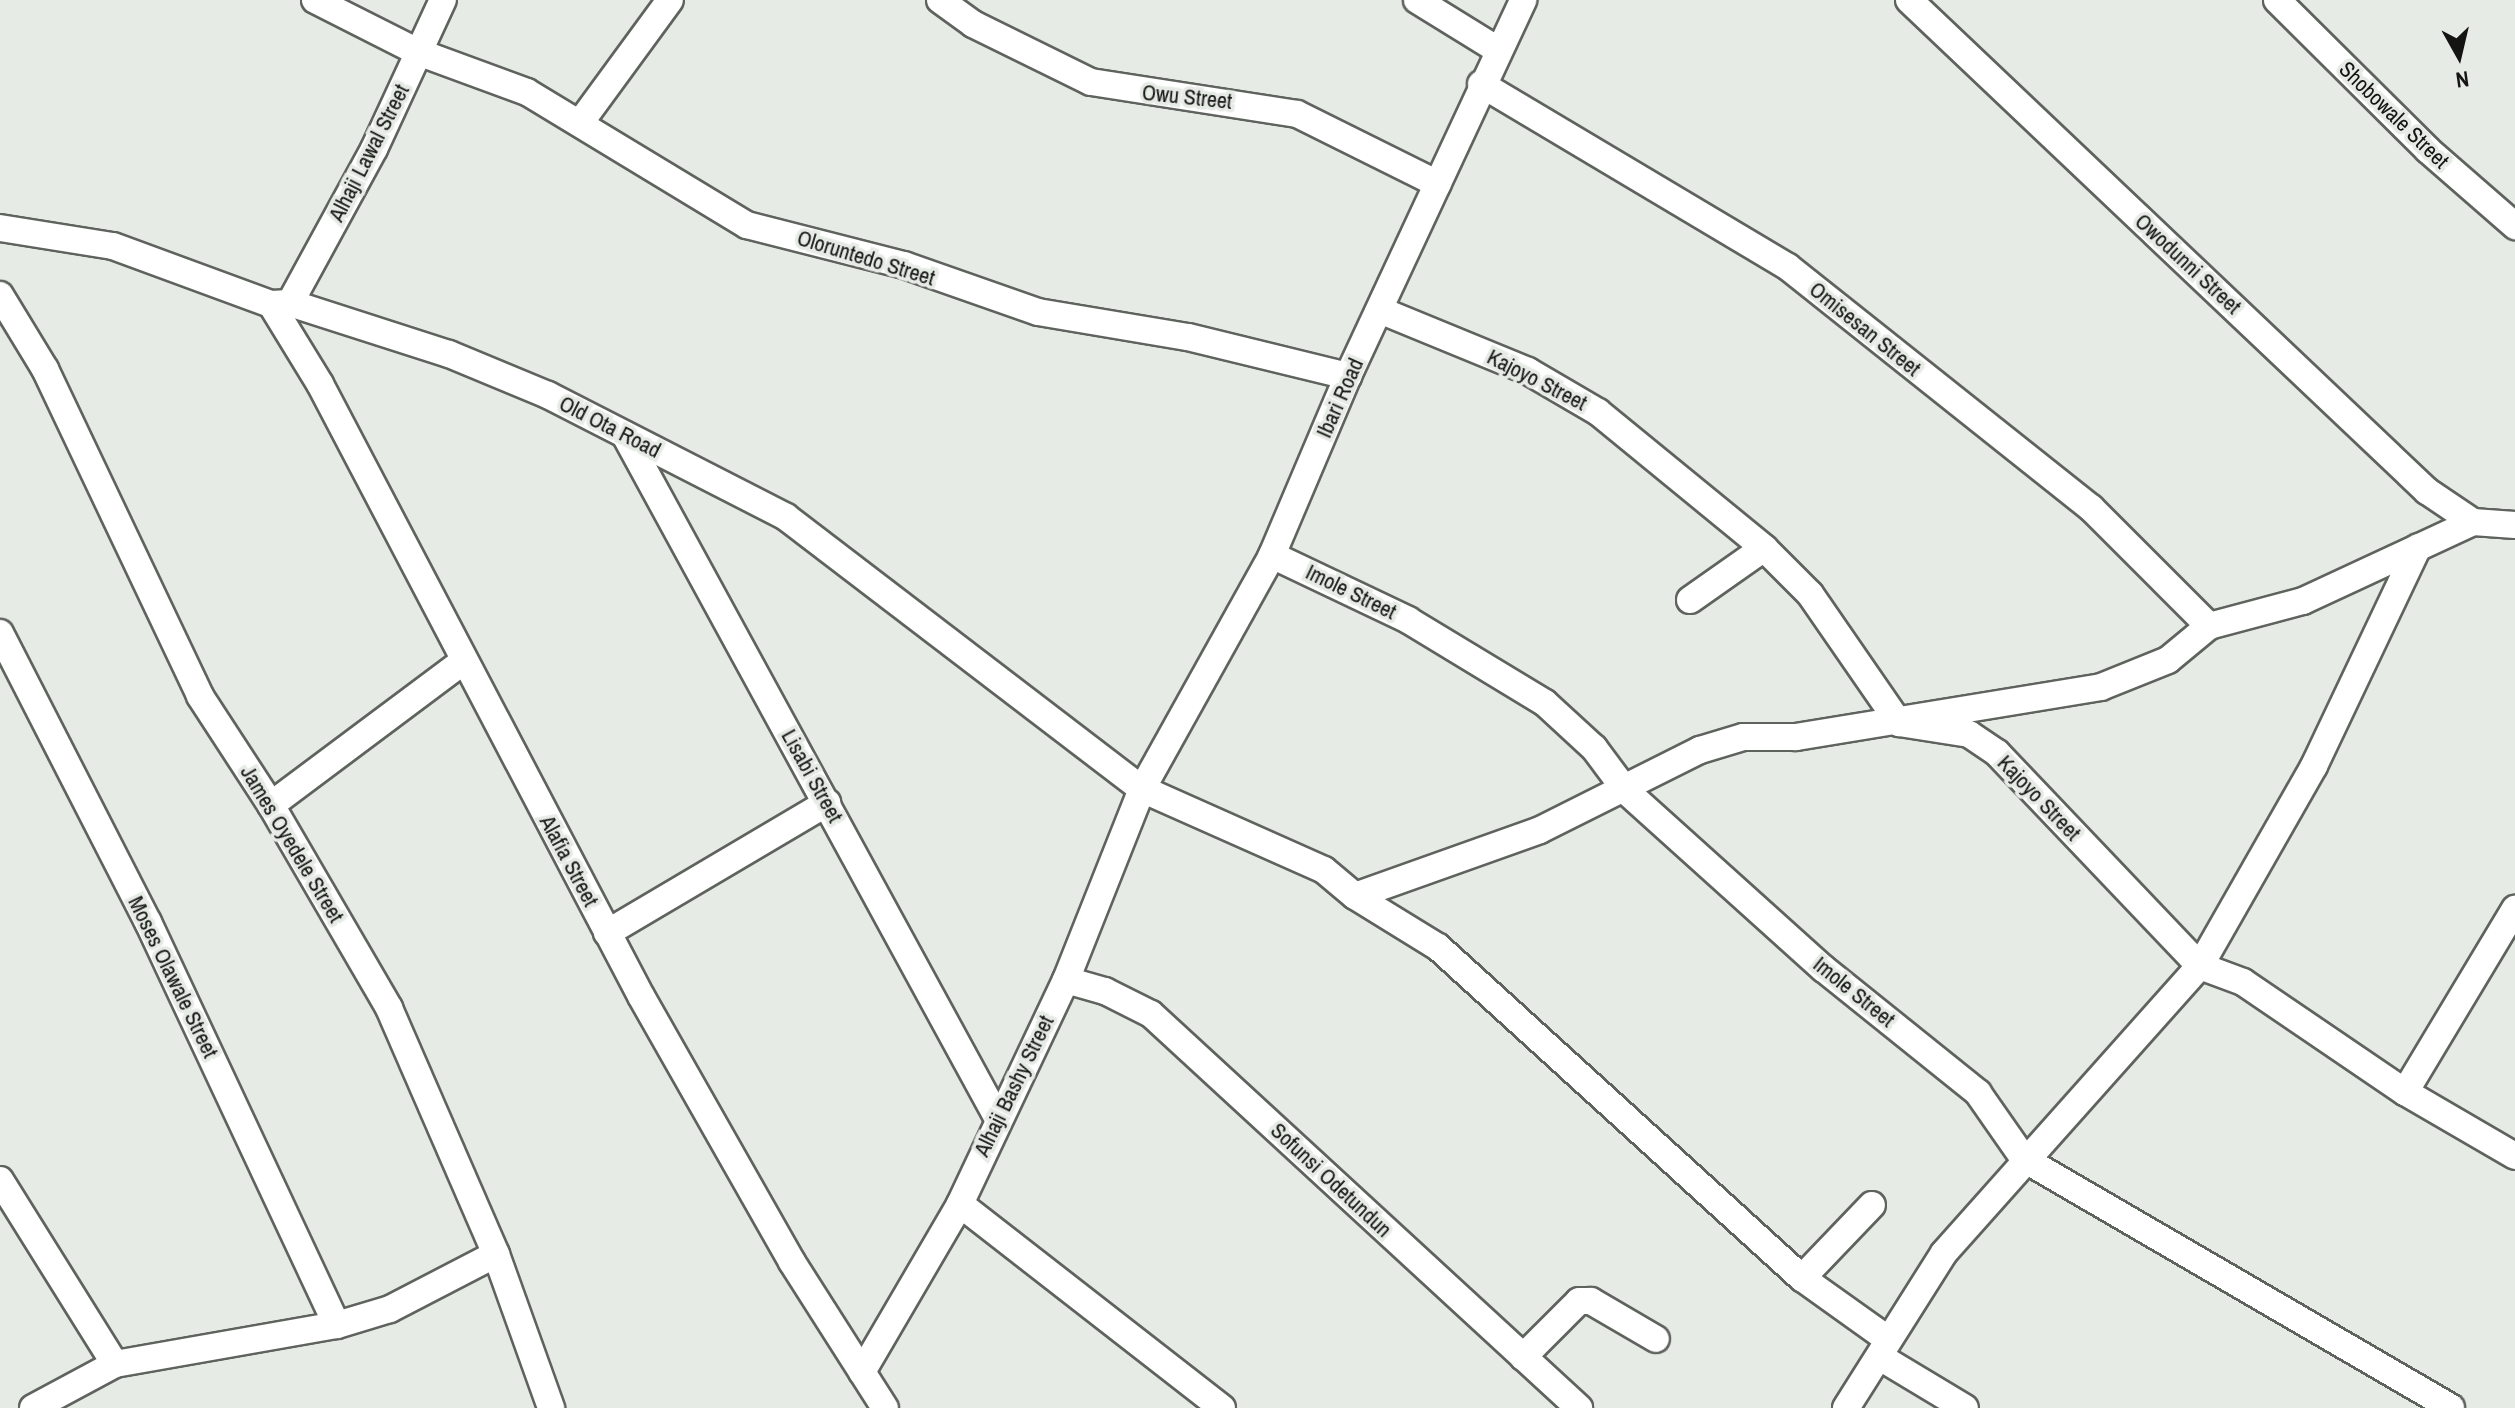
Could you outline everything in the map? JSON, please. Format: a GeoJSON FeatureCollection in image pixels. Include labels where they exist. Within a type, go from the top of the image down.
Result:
{"type":"FeatureCollection","features":[{"type":"Feature","properties":{"kind":"street","name":"Oloruntedo Street"},"geometry":{"type":"LineString","coordinates":[[315,0],[418,52],[527,92],[747,225],[904,265],[1038,312],[1188,337],[1348,376]]}},
{"type":"Feature","properties":{"kind":"street","name":"Alhaji Lawal Street"},"geometry":{"type":"LineString","coordinates":[[280,304],[374,149],[443,0]]}},
{"type":"Feature","properties":{"kind":"street"},"geometry":{"type":"LineString","coordinates":[[580,123],[670,0]]}},
{"type":"Feature","properties":{"kind":"street","name":"Owu Street"},"geometry":{"type":"LineString","coordinates":[[940,0],[973,24],[1091,82],[1297,114],[1438,184]]}},
{"type":"Feature","properties":{"kind":"street"},"geometry":{"type":"LineString","coordinates":[[1417,0],[1498,50]]}},
{"type":"Feature","properties":{"kind":"street","name":"Ibari Road"},"geometry":{"type":"LineString","coordinates":[[1142,789],[1272,555],[1348,376],[1382,311],[1481,84],[1523,0]]}},
{"type":"Feature","properties":{"kind":"street","name":"Owodunni Street"},"geometry":{"type":"LineString","coordinates":[[1909,0],[2427,491],[2473,522]]}},
{"type":"Feature","properties":{"kind":"street","name":"Shobowale Street"},"geometry":{"type":"LineString","coordinates":[[2277,0],[2428,150],[2515,226]]}},
{"type":"Feature","properties":{"kind":"street","name":"Omisesan Street"},"geometry":{"type":"LineString","coordinates":[[1481,84],[1788,267],[2091,508],[2209,626]]}},
{"type":"Feature","properties":{"kind":"street","name":"Old Ota Road"},"geometry":{"type":"LineString","coordinates":[[0,228],[113,246],[514,380],[786,517],[1142,789],[1324,870],[1355,896],[1438,947],[1802,1278],[1883,1347],[1965,1408]]}},
{"type":"Feature","properties":{"kind":"street","name":"James Oyedele Street"},"geometry":{"type":"LineString","coordinates":[[0,295],[45,369],[200,696],[271,805],[389,1008],[496,1254],[551,1408]]}},
{"type":"Feature","properties":{"kind":"street","name":"Alafia Street"},"geometry":{"type":"LineString","coordinates":[[280,304],[462,662],[607,933],[792,1262],[885,1408]]}},
{"type":"Feature","properties":{"kind":"street","name":"Kajoyo Street"},"geometry":{"type":"LineString","coordinates":[[1382,311],[1528,371],[1598,412],[1764,548],[1810,594],[1899,723],[1969,734],[1997,753],[2200,966],[2243,982],[2405,1092],[2515,1156]]}},
{"type":"Feature","properties":{"kind":"street","name":"Lisabi Street"},"geometry":{"type":"LineString","coordinates":[[625,435],[997,1117]]}},
{"type":"Feature","properties":{"kind":"street"},"geometry":{"type":"LineString","coordinates":[[1355,896],[1507,844],[1626,791],[1700,750],[1743,737],[1796,737],[1899,723],[2101,687],[2168,660],[2209,626],[2303,601],[2473,522],[2515,525]]}},
{"type":"Feature","properties":{"kind":"street"},"geometry":{"type":"LineString","coordinates":[[1846,1408],[1944,1253],[2024,1159],[2200,966],[2314,766],[2418,547]]}},
{"type":"Feature","properties":{"kind":"street"},"geometry":{"type":"LineString","coordinates":[[1690,600],[1764,548]]}},
{"type":"Feature","properties":{"kind":"street","name":"Imole Street"},"geometry":{"type":"LineString","coordinates":[[1272,555],[1408,620],[1545,703],[1594,748],[1626,791],[1824,969],[1978,1093],[2024,1159],[2451,1408]]}},
{"type":"Feature","properties":{"kind":"street","name":"Moses Olawale Street"},"geometry":{"type":"LineString","coordinates":[[0,633],[9,679],[148,922],[337,1325]]}},
{"type":"Feature","properties":{"kind":"street"},"geometry":{"type":"LineString","coordinates":[[271,805],[462,662]]}},
{"type":"Feature","properties":{"kind":"street","name":"Alhaji Bashy Street"},"geometry":{"type":"LineString","coordinates":[[862,1372],[960,1204],[997,1117],[1066,980],[1142,789]]}},
{"type":"Feature","properties":{"kind":"street"},"geometry":{"type":"LineString","coordinates":[[607,933],[827,803]]}},
{"type":"Feature","properties":{"kind":"street"},"geometry":{"type":"LineString","coordinates":[[2405,1092],[2515,909]]}},
{"type":"Feature","properties":{"kind":"street","name":"Sofunsi Odetundun"},"geometry":{"type":"LineString","coordinates":[[1066,980],[1105,991],[1151,1014],[1579,1408]]}},
{"type":"Feature","properties":{"kind":"street"},"geometry":{"type":"LineString","coordinates":[[0,1180],[115,1364]]}},
{"type":"Feature","properties":{"kind":"street"},"geometry":{"type":"LineString","coordinates":[[960,1204],[1222,1408]]}},
{"type":"Feature","properties":{"kind":"street"},"geometry":{"type":"LineString","coordinates":[[1802,1278],[1872,1205]]}},
{"type":"Feature","properties":{"kind":"street"},"geometry":{"type":"LineString","coordinates":[[33,1408],[115,1364],[337,1325],[390,1309],[496,1254]]}},
{"type":"Feature","properties":{"kind":"street"},"geometry":{"type":"LineString","coordinates":[[1523,1357],[1579,1301],[1591,1301],[1656,1339]]}}]}
